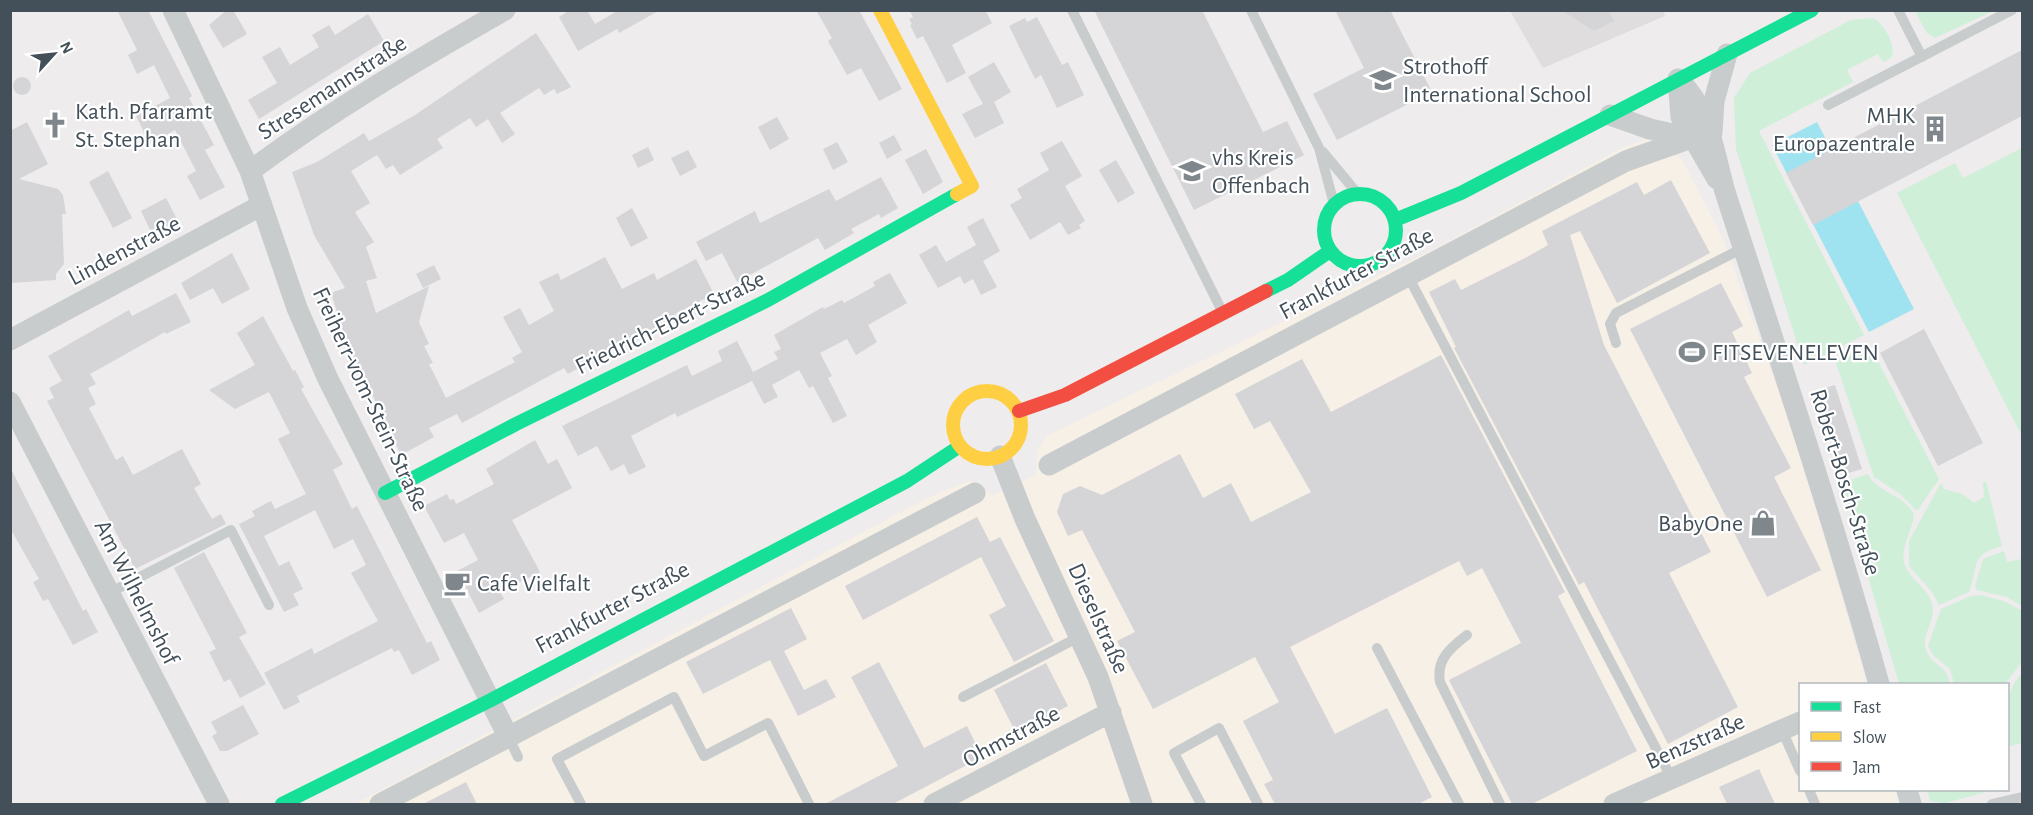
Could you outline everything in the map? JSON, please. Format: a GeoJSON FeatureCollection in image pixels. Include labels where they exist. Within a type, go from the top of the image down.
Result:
{"type":"FeatureCollection","features":[{"type":"Feature","properties":{"kind":"street","name":"Freiherr-vom-Stein-Straße"},"geometry":{"type":"LineString","coordinates":[[173,10],[250,171],[311,342],[509,738]]}},
{"type":"Feature","properties":{"kind":"street","name":"Stresemannstraße"},"geometry":{"type":"LineString","coordinates":[[250,171],[300,134],[390,76],[505,10]]}},
{"type":"Feature","properties":{"kind":"street","name":"Friedrich-Ebert-Straße"},"geometry":{"type":"LineString","coordinates":[[385,493],[576,392],[739,315],[845,260],[972,186],[880,10]]}},
{"type":"Feature","properties":{"kind":"street","name":"Frankfurter Straße"},"geometry":{"type":"LineString","coordinates":[[1395,220],[1461,194],[1812,10]]}},
{"type":"Feature","properties":{"kind":"street"},"geometry":{"type":"LineString","coordinates":[[1610,115],[1650,129],[1702,137],[1727,54]]}},
{"type":"Feature","properties":{"kind":"street","name":"Robert-Bosch-Straße"},"geometry":{"type":"LineString","coordinates":[[1678,79],[1690,91],[1702,137],[1746,247],[1838,539],[1879,683]]}},
{"type":"Feature","properties":{"kind":"street","name":"Frankfurter Straße"},"geometry":{"type":"LineString","coordinates":[[1049,465],[1407,274],[1626,161],[1702,137]]}},
{"type":"Feature","properties":{"kind":"street"},"geometry":{"type":"LineString","coordinates":[[1357,194],[1369,195],[1381,200],[1395,220],[1394,243],[1381,260],[1371,265],[1348,265],[1330,251],[1323,232],[1328,212],[1334,204],[1344,197],[1357,194]]}},
{"type":"Feature","properties":{"kind":"street","name":"Lindenstraße"},"geometry":{"type":"LineString","coordinates":[[10,340],[262,205]]}},
{"type":"Feature","properties":{"kind":"street","name":"Frankfurter Straße"},"geometry":{"type":"LineString","coordinates":[[1019,411],[1065,395],[1288,280],[1330,251]]}},
{"type":"Feature","properties":{"kind":"street"},"geometry":{"type":"LineString","coordinates":[[992,390],[1003,394],[1019,411],[1021,421],[1018,440],[1012,448],[1000,456],[986,459],[976,458],[960,446],[952,424],[960,403],[969,395],[992,390]]}},
{"type":"Feature","properties":{"kind":"street","name":"Am Wilhelmshof"},"geometry":{"type":"LineString","coordinates":[[10,402],[219,804]]}},
{"type":"Feature","properties":{"kind":"street","name":"Frankfurter Straße"},"geometry":{"type":"LineString","coordinates":[[282,804],[491,699],[907,481],[960,446]]}},
{"type":"Feature","properties":{"kind":"street","name":"Dieselstraße"},"geometry":{"type":"LineString","coordinates":[[1000,456],[1025,519],[1081,635],[1111,712],[1142,804]]}},
{"type":"Feature","properties":{"kind":"street"},"geometry":{"type":"LineString","coordinates":[[385,803],[975,493]]}},
{"type":"Feature","properties":{"kind":"street","name":"Ohmstraße"},"geometry":{"type":"LineString","coordinates":[[934,804],[1111,712]]}},
{"type":"Feature","properties":{"kind":"street","name":"Benzstraße"},"geometry":{"type":"LineString","coordinates":[[1614,804],[1795,725]]}},
{"type":"Feature","properties":{"kind":"lane"},"geometry":{"type":"LineString","coordinates":[[1072,10],[1223,313]]}},
{"type":"Feature","properties":{"kind":"lane"},"geometry":{"type":"LineString","coordinates":[[1251,10],[1319,148],[1334,204]]}},
{"type":"Feature","properties":{"kind":"lane"},"geometry":{"type":"LineString","coordinates":[[1898,10],[1922,57]]}},
{"type":"Feature","properties":{"kind":"lane"},"geometry":{"type":"LineString","coordinates":[[1828,105],[2012,10]]}},
{"type":"Feature","properties":{"kind":"lane"},"geometry":{"type":"LineString","coordinates":[[1319,148],[1357,194]]}},
{"type":"Feature","properties":{"kind":"lane"},"geometry":{"type":"LineString","coordinates":[[1616,343],[1610,324],[1616,313],[1746,247]]}},
{"type":"Feature","properties":{"kind":"lane"},"geometry":{"type":"LineString","coordinates":[[1407,274],[1672,779]]}},
{"type":"Feature","properties":{"kind":"lane"},"geometry":{"type":"LineString","coordinates":[[109,593],[231,530],[269,605]]}},
{"type":"Feature","properties":{"kind":"lane"},"geometry":{"type":"LineString","coordinates":[[963,697],[1081,635]]}},
{"type":"Feature","properties":{"kind":"lane"},"geometry":{"type":"LineString","coordinates":[[1467,635],[1448,649],[1438,672],[1440,682],[1500,804]]}},
{"type":"Feature","properties":{"kind":"lane"},"geometry":{"type":"LineString","coordinates":[[1377,648],[1459,804]]}},
{"type":"Feature","properties":{"kind":"lane"},"geometry":{"type":"LineString","coordinates":[[581,804],[557,759],[674,697],[704,756],[768,723],[809,804]]}},
{"type":"Feature","properties":{"kind":"lane"},"geometry":{"type":"LineString","coordinates":[[1795,725],[1799,762]]}},
{"type":"Feature","properties":{"kind":"lane"},"geometry":{"type":"LineString","coordinates":[[1201,804],[1174,753],[1219,728],[1258,804]]}},
{"type":"Feature","properties":{"kind":"lane"},"geometry":{"type":"LineString","coordinates":[[509,738],[518,757]]}},
{"type":"Feature","properties":{"kind":"lane"},"geometry":{"type":"LineString","coordinates":[[1992,804],[2022,797]]}},
{"type":"Feature","properties":{"kind":"shaded area"},"geometry":{"type":"Polygon","coordinates":[[[1663,10],[1665,16],[1543,68],[1510,11],[1663,10]]]}},
{"type":"Feature","properties":{"kind":"shaded area"},"geometry":{"type":"Polygon","coordinates":[[[1647,139],[1682,159],[1723,239],[1793,430],[1867,683],[1799,683],[1799,791],[1895,791],[1899,804],[355,804],[927,498],[969,481],[993,495],[1036,475],[1037,452],[1046,436],[1434,249],[1624,147],[1647,139]]]}},
{"type":"Feature","properties":{"kind":"green space"},"geometry":{"type":"Polygon","coordinates":[[[1915,11],[1993,11],[1935,38],[1927,33],[1915,11]]]}},
{"type":"Feature","properties":{"kind":"green space"},"geometry":{"type":"Polygon","coordinates":[[[1873,18],[1881,25],[1891,42],[1891,58],[1883,62],[1878,54],[1847,70],[1853,82],[1759,131],[1864,335],[1804,365],[1736,149],[1734,98],[1750,73],[1851,20],[1873,18]]]}},
{"type":"Feature","properties":{"kind":"green space"},"geometry":{"type":"Polygon","coordinates":[[[2022,148],[2022,436],[1897,193],[1955,163],[1963,178],[2022,148]]]}},
{"type":"Feature","properties":{"kind":"green space"},"geometry":{"type":"Polygon","coordinates":[[[1870,346],[1939,479],[1917,511],[1899,493],[1874,477],[1836,363],[1870,346]]]}},
{"type":"Feature","properties":{"kind":"green space"},"geometry":{"type":"Polygon","coordinates":[[[1868,474],[1877,485],[1903,502],[1913,513],[1913,522],[1904,549],[1904,562],[1909,573],[1930,598],[1933,611],[1925,646],[1933,661],[1946,673],[1950,683],[1899,683],[1841,483],[1868,474]]]}},
{"type":"Feature","properties":{"kind":"green space"},"geometry":{"type":"Polygon","coordinates":[[[1986,481],[2002,546],[1984,553],[1980,558],[1969,592],[1939,605],[1932,592],[1909,566],[1909,541],[1941,483],[1944,489],[1962,494],[1974,503],[1984,497],[1983,483],[1986,481]]]}},
{"type":"Feature","properties":{"kind":"green space"},"geometry":{"type":"Polygon","coordinates":[[[2004,551],[2007,562],[2022,559],[2022,606],[2007,597],[1977,590],[1975,586],[1983,559],[2004,551]]]}},
{"type":"Feature","properties":{"kind":"green space"},"geometry":{"type":"Polygon","coordinates":[[[1980,595],[2004,601],[2022,611],[2022,662],[2006,683],[1954,683],[1950,669],[1934,656],[1928,646],[1941,609],[1971,596],[1980,595]]]}},
{"type":"Feature","properties":{"kind":"green space"},"geometry":{"type":"Polygon","coordinates":[[[2022,673],[2022,743],[2010,746],[2009,698],[2016,680],[2022,673]]]}},
{"type":"Feature","properties":{"kind":"green space"},"geometry":{"type":"Polygon","coordinates":[[[1927,791],[1989,791],[1945,803],[1930,801],[1927,791]]]}},
{"type":"Feature","properties":{"kind":"water"},"geometry":{"type":"Polygon","coordinates":[[[1817,122],[1914,309],[1869,332],[1772,145],[1817,122]]]}},
{"type":"Feature","properties":{"kind":"building"},"geometry":{"type":"Polygon","coordinates":[[[117,10],[148,10],[192,96],[189,98],[214,145],[205,150],[225,187],[200,200],[187,176],[196,171],[175,130],[150,144],[136,116],[170,98],[154,65],[137,74],[128,55],[137,50],[117,10]]]}},
{"type":"Feature","properties":{"kind":"building"},"geometry":{"type":"Polygon","coordinates":[[[227,10],[233,10],[247,34],[223,48],[209,25],[227,10]]]}},
{"type":"Feature","properties":{"kind":"building"},"geometry":{"type":"Polygon","coordinates":[[[570,10],[587,10],[595,24],[619,10],[660,10],[619,33],[617,29],[578,51],[559,17],[570,10]]]}},
{"type":"Feature","properties":{"kind":"building"},"geometry":{"type":"Polygon","coordinates":[[[816,10],[859,10],[902,89],[879,101],[861,68],[847,75],[828,41],[832,38],[816,10]]]}},
{"type":"Feature","properties":{"kind":"building"},"geometry":{"type":"Polygon","coordinates":[[[909,10],[985,10],[992,23],[952,45],[966,73],[947,83],[923,36],[917,39],[910,25],[912,24],[909,19],[913,17],[909,10]]]}},
{"type":"Feature","properties":{"kind":"building"},"geometry":{"type":"Polygon","coordinates":[[[1094,10],[1202,10],[1263,132],[1287,121],[1304,155],[1194,210],[1094,10]]]}},
{"type":"Feature","properties":{"kind":"building","name":"Strothoff International School"},"geometry":{"type":"Polygon","coordinates":[[[1335,10],[1390,10],[1432,92],[1337,140],[1313,94],[1364,68],[1335,10]]]}},
{"type":"Feature","properties":{"kind":"building"},"geometry":{"type":"Polygon","coordinates":[[[1561,10],[1608,10],[1614,21],[1594,31],[1561,10]]]}},
{"type":"Feature","properties":{"kind":"building"},"geometry":{"type":"Polygon","coordinates":[[[368,14],[384,41],[259,119],[248,100],[277,83],[262,57],[280,47],[290,65],[319,47],[312,35],[329,25],[335,35],[368,14]]]}},
{"type":"Feature","properties":{"kind":"building"},"geometry":{"type":"Polygon","coordinates":[[[1037,17],[1062,65],[1068,62],[1084,95],[1057,108],[1041,75],[1035,79],[1009,26],[1025,18],[1027,22],[1037,17]]]}},
{"type":"Feature","properties":{"kind":"building"},"geometry":{"type":"Polygon","coordinates":[[[536,33],[571,87],[557,94],[554,89],[544,95],[539,88],[500,113],[515,134],[502,143],[488,119],[476,127],[470,118],[437,139],[443,148],[400,175],[393,165],[386,169],[377,155],[351,171],[370,203],[355,212],[374,242],[366,247],[377,278],[366,281],[376,313],[429,286],[419,322],[429,344],[424,346],[433,363],[429,364],[446,398],[515,362],[512,358],[522,352],[503,317],[520,308],[529,325],[554,311],[539,282],[558,273],[561,280],[605,257],[622,289],[654,273],[657,280],[696,259],[714,294],[675,314],[677,317],[592,358],[593,360],[568,374],[564,368],[462,423],[457,414],[429,428],[434,437],[401,455],[345,337],[331,293],[345,288],[314,235],[292,172],[317,162],[364,133],[369,141],[415,115],[536,33]]]}},
{"type":"Feature","properties":{"kind":"building","name":"MHK Europazentrale"},"geometry":{"type":"Polygon","coordinates":[[[2022,50],[2022,116],[1813,225],[1786,173],[2022,50]]]}},
{"type":"Feature","properties":{"kind":"building"},"geometry":{"type":"Polygon","coordinates":[[[994,62],[1011,92],[994,102],[1004,123],[975,138],[962,114],[983,104],[968,77],[994,62]]]}},
{"type":"Feature","properties":{"kind":"building"},"geometry":{"type":"Polygon","coordinates":[[[22,77],[28,80],[31,86],[28,92],[22,95],[16,92],[13,86],[16,80],[22,77]]]}},
{"type":"Feature","properties":{"kind":"building"},"geometry":{"type":"Polygon","coordinates":[[[777,117],[789,139],[770,150],[758,127],[777,117]]]}},
{"type":"Feature","properties":{"kind":"building"},"geometry":{"type":"Polygon","coordinates":[[[27,122],[48,164],[19,179],[58,189],[63,195],[66,214],[62,214],[64,264],[56,274],[56,280],[10,283],[10,131],[27,122]]]}},
{"type":"Feature","properties":{"kind":"building"},"geometry":{"type":"Polygon","coordinates":[[[894,135],[902,150],[887,159],[879,143],[894,135]]]}},
{"type":"Feature","properties":{"kind":"building"},"geometry":{"type":"Polygon","coordinates":[[[1062,141],[1082,176],[1065,186],[1085,221],[1079,225],[1081,228],[1068,235],[1060,222],[1030,240],[1010,205],[1022,198],[1017,189],[1049,170],[1040,153],[1062,141]]]}},
{"type":"Feature","properties":{"kind":"building"},"geometry":{"type":"Polygon","coordinates":[[[837,142],[848,162],[833,170],[823,149],[837,142]]]}},
{"type":"Feature","properties":{"kind":"building"},"geometry":{"type":"Polygon","coordinates":[[[648,147],[654,160],[638,168],[632,155],[648,147]]]}},
{"type":"Feature","properties":{"kind":"building"},"geometry":{"type":"Polygon","coordinates":[[[926,149],[943,182],[923,194],[905,160],[926,149]]]}},
{"type":"Feature","properties":{"kind":"building"},"geometry":{"type":"Polygon","coordinates":[[[688,150],[697,167],[680,176],[671,158],[688,150]]]}},
{"type":"Feature","properties":{"kind":"building"},"geometry":{"type":"Polygon","coordinates":[[[1116,160],[1135,193],[1118,203],[1099,170],[1116,160]]]}},
{"type":"Feature","properties":{"kind":"building"},"geometry":{"type":"Polygon","coordinates":[[[108,171],[132,218],[113,228],[89,182],[108,171]]]}},
{"type":"Feature","properties":{"kind":"building"},"geometry":{"type":"Polygon","coordinates":[[[881,177],[898,208],[881,218],[879,214],[851,229],[854,233],[825,250],[818,238],[737,282],[722,253],[706,261],[696,242],[755,211],[760,223],[829,189],[836,201],[881,177]]]}},
{"type":"Feature","properties":{"kind":"building"},"geometry":{"type":"Polygon","coordinates":[[[1671,180],[1710,253],[1617,303],[1580,231],[1570,235],[1604,345],[1711,552],[1669,573],[1738,707],[1668,744],[1584,582],[1579,585],[1454,348],[1456,347],[1429,292],[1455,279],[1461,290],[1527,257],[1548,245],[1542,231],[1637,182],[1644,195],[1671,180]]]}},
{"type":"Feature","properties":{"kind":"building"},"geometry":{"type":"Polygon","coordinates":[[[166,198],[178,221],[152,234],[141,211],[166,198]]]}},
{"type":"Feature","properties":{"kind":"building"},"geometry":{"type":"Polygon","coordinates":[[[632,208],[648,238],[631,247],[616,218],[632,208]]]}},
{"type":"Feature","properties":{"kind":"building"},"geometry":{"type":"Polygon","coordinates":[[[983,218],[1000,251],[983,261],[997,287],[981,295],[973,279],[964,284],[960,276],[938,288],[919,255],[936,245],[946,262],[976,245],[967,227],[983,218]]]}},
{"type":"Feature","properties":{"kind":"building"},"geometry":{"type":"Polygon","coordinates":[[[232,253],[250,289],[222,304],[213,288],[190,300],[181,283],[232,253]]]}},
{"type":"Feature","properties":{"kind":"building"},"geometry":{"type":"Polygon","coordinates":[[[434,265],[441,279],[423,288],[416,274],[434,265]]]}},
{"type":"Feature","properties":{"kind":"building"},"geometry":{"type":"Polygon","coordinates":[[[890,273],[907,303],[868,325],[877,342],[856,355],[847,339],[820,353],[832,376],[828,378],[847,416],[833,423],[813,386],[809,388],[799,370],[772,385],[778,397],[764,404],[752,381],[677,417],[675,413],[631,436],[646,467],[629,475],[624,464],[611,471],[597,446],[578,456],[562,426],[687,365],[692,376],[722,361],[718,351],[737,341],[753,372],[778,359],[774,352],[781,349],[774,335],[823,307],[824,309],[842,300],[844,303],[875,286],[873,282],[890,273]]]}},
{"type":"Feature","properties":{"kind":"building","name":"BabyOne"},"geometry":{"type":"Polygon","coordinates":[[[1721,283],[1743,326],[1732,332],[1752,373],[1744,377],[1791,468],[1774,477],[1821,570],[1767,597],[1630,329],[1721,283]]]}},
{"type":"Feature","properties":{"kind":"building"},"geometry":{"type":"Polygon","coordinates":[[[176,293],[191,322],[166,334],[165,332],[90,374],[96,384],[88,388],[96,404],[89,408],[116,460],[123,456],[133,475],[182,449],[201,484],[194,488],[212,519],[221,514],[226,524],[135,569],[47,401],[54,398],[49,388],[62,381],[48,356],[129,310],[132,316],[176,293]]]}},
{"type":"Feature","properties":{"kind":"building"},"geometry":{"type":"Polygon","coordinates":[[[263,316],[293,371],[295,370],[304,387],[301,389],[343,464],[333,470],[352,509],[357,506],[427,643],[431,641],[440,660],[412,675],[399,650],[394,652],[392,648],[297,696],[300,702],[284,710],[264,673],[312,648],[314,654],[378,621],[351,573],[366,565],[353,539],[334,549],[315,510],[264,536],[279,566],[289,561],[303,589],[293,594],[299,605],[284,612],[239,524],[255,516],[252,511],[271,501],[275,509],[306,494],[278,439],[290,433],[269,392],[235,409],[209,390],[255,365],[237,333],[263,316]]]}},
{"type":"Feature","properties":{"kind":"building"},"geometry":{"type":"Polygon","coordinates":[[[1924,329],[1983,443],[1938,466],[1880,353],[1924,329]]]}},
{"type":"Feature","properties":{"kind":"building"},"geometry":{"type":"Polygon","coordinates":[[[1441,355],[1565,592],[1558,596],[1637,751],[1532,804],[1512,804],[1449,680],[1521,643],[1482,568],[1467,576],[1459,561],[1290,647],[1335,734],[1387,708],[1432,797],[1418,804],[1275,804],[1264,784],[1273,780],[1243,721],[1279,702],[1255,657],[1153,709],[1117,641],[1135,632],[1082,530],[1068,536],[1057,512],[1063,494],[1080,486],[1102,495],[1180,454],[1203,498],[1231,483],[1251,522],[1311,492],[1270,421],[1254,429],[1235,394],[1302,359],[1331,412],[1441,355]]]}},
{"type":"Feature","properties":{"kind":"building"},"geometry":{"type":"Polygon","coordinates":[[[1835,385],[1862,469],[1845,474],[1818,390],[1835,385]]]}},
{"type":"Feature","properties":{"kind":"building"},"geometry":{"type":"Polygon","coordinates":[[[535,440],[548,464],[557,459],[572,488],[512,520],[540,572],[500,592],[504,599],[479,613],[457,571],[478,560],[464,533],[444,543],[424,506],[447,494],[450,500],[454,499],[456,504],[494,484],[486,469],[535,440]]]}},
{"type":"Feature","properties":{"kind":"building"},"geometry":{"type":"Polygon","coordinates":[[[10,467],[83,611],[86,609],[98,632],[73,645],[48,599],[43,601],[33,582],[39,579],[10,528],[10,467]]]}},
{"type":"Feature","properties":{"kind":"building"},"geometry":{"type":"Polygon","coordinates":[[[977,517],[990,542],[1000,537],[1054,641],[1014,662],[989,615],[1006,606],[981,557],[863,620],[845,586],[977,517]]]}},
{"type":"Feature","properties":{"kind":"building"},"geometry":{"type":"Polygon","coordinates":[[[204,552],[247,633],[239,637],[266,684],[240,698],[230,679],[224,682],[209,652],[216,649],[174,568],[204,552]]]}},
{"type":"Feature","properties":{"kind":"building"},"geometry":{"type":"Polygon","coordinates":[[[791,608],[807,639],[784,651],[804,690],[826,679],[836,697],[798,716],[770,660],[703,694],[686,662],[791,608]]]}},
{"type":"Feature","properties":{"kind":"building"},"geometry":{"type":"Polygon","coordinates":[[[879,662],[924,748],[967,726],[982,757],[893,804],[825,804],[898,766],[851,677],[879,662]]]}},
{"type":"Feature","properties":{"kind":"building"},"geometry":{"type":"Polygon","coordinates":[[[1046,663],[1068,706],[1016,733],[994,690],[1046,663]]]}},
{"type":"Feature","properties":{"kind":"building"},"geometry":{"type":"Polygon","coordinates":[[[243,705],[259,734],[227,751],[220,751],[212,736],[217,733],[211,722],[243,705]]]}},
{"type":"Feature","properties":{"kind":"building"},"geometry":{"type":"Polygon","coordinates":[[[1759,769],[1775,804],[1727,804],[1719,787],[1759,769]]]}},
{"type":"Feature","properties":{"kind":"building"},"geometry":{"type":"Polygon","coordinates":[[[466,782],[477,804],[423,804],[466,782]]]}},
{"type":"Feature","properties":{"kind":"traffic: fast"},"geometry":{"type":"LineString","coordinates":[[1395,220],[1461,193],[1812,10]]}},
{"type":"Feature","properties":{"kind":"traffic: fast"},"geometry":{"type":"LineString","coordinates":[[385,493],[516,424],[768,300],[957,194]]}},
{"type":"Feature","properties":{"kind":"traffic: fast"},"geometry":{"type":"LineString","coordinates":[[1367,194],[1386,204],[1394,216],[1396,230],[1394,244],[1386,256],[1374,264],[1353,266],[1334,256],[1326,244],[1324,223],[1334,204],[1346,196],[1367,194]]}},
{"type":"Feature","properties":{"kind":"traffic: fast"},"geometry":{"type":"LineString","coordinates":[[1266,291],[1288,280],[1330,251]]}},
{"type":"Feature","properties":{"kind":"traffic: fast"},"geometry":{"type":"LineString","coordinates":[[282,804],[491,700],[907,481],[960,446]]}},
{"type":"Feature","properties":{"kind":"traffic: slow"},"geometry":{"type":"LineString","coordinates":[[880,10],[972,186],[957,194]]}},
{"type":"Feature","properties":{"kind":"traffic: slow"},"geometry":{"type":"LineString","coordinates":[[980,391],[994,391],[1006,396],[1016,406],[1021,425],[1016,444],[1006,454],[994,459],[980,459],[968,454],[958,444],[953,432],[953,418],[958,406],[968,396],[980,391]]}},
{"type":"Feature","properties":{"kind":"traffic: jam"},"geometry":{"type":"LineString","coordinates":[[1019,411],[1065,395],[1266,291]]}},
{"type":"Feature","properties":{"kind":"place","name":"Strothoff International School"},"geometry":{"type":"Point","coordinates":[1383,80]}},
{"type":"Feature","properties":{"kind":"place","name":"Kath. Pfarramt St. Stephan"},"geometry":{"type":"Point","coordinates":[55,125]}},
{"type":"Feature","properties":{"kind":"place","name":"MHK Europazentrale"},"geometry":{"type":"Point","coordinates":[1935,129]}},
{"type":"Feature","properties":{"kind":"place","name":"vhs Kreis Offenbach"},"geometry":{"type":"Point","coordinates":[1192,171]}},
{"type":"Feature","properties":{"kind":"place","name":"FITSEVENELEVEN"},"geometry":{"type":"Point","coordinates":[1692,352]}},
{"type":"Feature","properties":{"kind":"place","name":"BabyOne"},"geometry":{"type":"Point","coordinates":[1763,523]}},
{"type":"Feature","properties":{"kind":"place","name":"Cafe Vielfalt"},"geometry":{"type":"Point","coordinates":[457,583]}}]}
